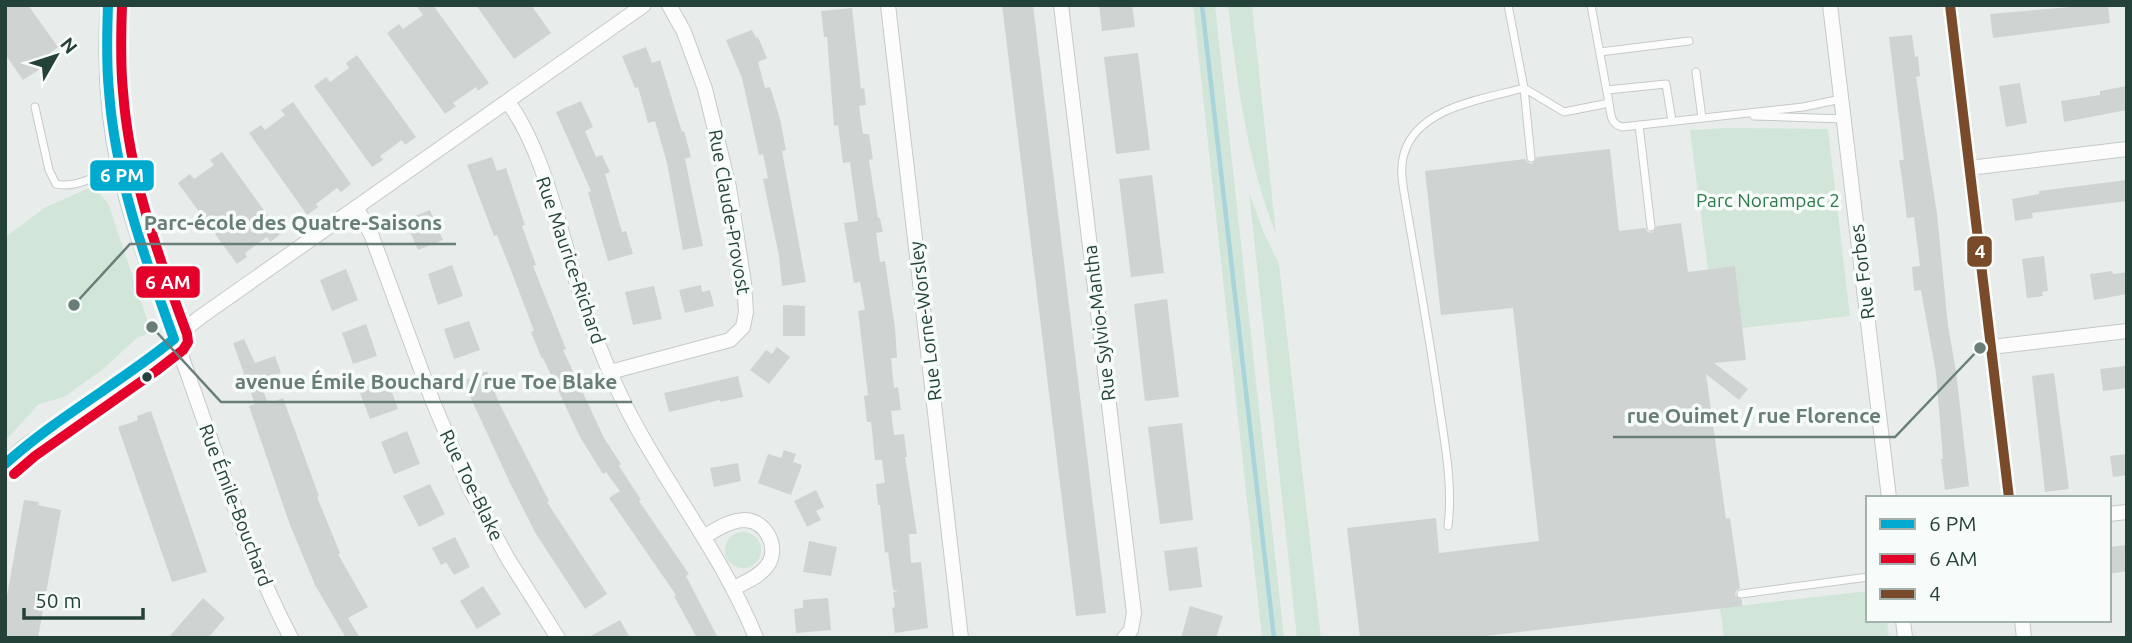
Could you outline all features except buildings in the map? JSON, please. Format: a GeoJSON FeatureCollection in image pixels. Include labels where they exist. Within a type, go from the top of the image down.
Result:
{"type":"FeatureCollection","features":[{"type":"Feature","properties":{"kind":"street","name":"Rue Émile-Bouchard"},"geometry":{"type":"LineString","coordinates":[[108,5],[107,87],[118,167],[144,257],[249,545],[287,637]]}},
{"type":"Feature","properties":{"kind":"street"},"geometry":{"type":"LineString","coordinates":[[5,464],[26,445],[148,360],[199,318],[644,5]]}},
{"type":"Feature","properties":{"kind":"street","name":"Rue Claude-Provost"},"geometry":{"type":"LineString","coordinates":[[610,372],[730,340],[740,332],[745,320],[743,270],[721,145],[705,89],[684,32],[669,5]]}},
{"type":"Feature","properties":{"kind":"street","name":"Rue Lorne-Worsley"},"geometry":{"type":"LineString","coordinates":[[888,5],[961,638]]}},
{"type":"Feature","properties":{"kind":"street","name":"Rue Sylvio-Mantha"},"geometry":{"type":"LineString","coordinates":[[1061,5],[1134,613],[1130,630],[1124,638]]}},
{"type":"Feature","properties":{"kind":"street","name":"Rue Forbes"},"geometry":{"type":"LineString","coordinates":[[1830,5],[1889,496]]}},
{"type":"Feature","properties":{"kind":"street"},"geometry":{"type":"LineString","coordinates":[[1950,5],[2008,496]]}},
{"type":"Feature","properties":{"kind":"street","name":"Rue Maurice-Richard"},"geometry":{"type":"LineString","coordinates":[[508,102],[524,129],[547,187],[581,296],[610,372],[647,447],[734,588],[756,638]]}},
{"type":"Feature","properties":{"kind":"street"},"geometry":{"type":"LineString","coordinates":[[1969,168],[2127,149]]}},
{"type":"Feature","properties":{"kind":"street","name":"Rue Toe-Blake"},"geometry":{"type":"LineString","coordinates":[[356,207],[371,234],[433,402],[465,478],[508,559],[558,638]]}},
{"type":"Feature","properties":{"kind":"street"},"geometry":{"type":"LineString","coordinates":[[1991,347],[2127,331]]}},
{"type":"Feature","properties":{"kind":"street"},"geometry":{"type":"LineString","coordinates":[[704,537],[720,527],[743,520],[755,523],[765,531],[772,544],[769,563],[760,573],[734,588]]}},
{"type":"Feature","properties":{"kind":"lane"},"geometry":{"type":"LineString","coordinates":[[1508,5],[1524,88],[1531,158]]}},
{"type":"Feature","properties":{"kind":"lane"},"geometry":{"type":"LineString","coordinates":[[1598,5],[1591,6],[1612,120],[1622,127],[1803,107],[1842,99]]}},
{"type":"Feature","properties":{"kind":"lane"},"geometry":{"type":"LineString","coordinates":[[1600,52],[1689,41]]}},
{"type":"Feature","properties":{"kind":"lane"},"geometry":{"type":"LineString","coordinates":[[1696,72],[1702,118]]}},
{"type":"Feature","properties":{"kind":"lane"},"geometry":{"type":"LineString","coordinates":[[1607,90],[1666,84],[1672,121]]}},
{"type":"Feature","properties":{"kind":"lane"},"geometry":{"type":"LineString","coordinates":[[1448,526],[1449,475],[1427,314],[1404,192],[1402,162],[1410,139],[1434,118],[1468,103],[1524,88],[1564,112],[1609,103]]}},
{"type":"Feature","properties":{"kind":"lane"},"geometry":{"type":"LineString","coordinates":[[35,107],[49,170],[56,184],[63,186],[118,167]]}},
{"type":"Feature","properties":{"kind":"lane"},"geometry":{"type":"LineString","coordinates":[[1718,116],[1844,119]]}},
{"type":"Feature","properties":{"kind":"lane"},"geometry":{"type":"LineString","coordinates":[[1639,125],[1651,227]]}},
{"type":"Feature","properties":{"kind":"lane"},"geometry":{"type":"LineString","coordinates":[[1741,594],[1866,577]]}},
{"type":"Feature","properties":{"kind":"green space"},"geometry":{"type":"Polygon","coordinates":[[[1193,5],[1215,5],[1284,638],[1262,638],[1193,5]]]}},
{"type":"Feature","properties":{"kind":"green space"},"geometry":{"type":"Polygon","coordinates":[[[1228,5],[1252,5],[1276,234],[1250,150],[1239,92],[1228,5]]]}},
{"type":"Feature","properties":{"kind":"green space","name":"Parc Norampac 2"},"geometry":{"type":"Polygon","coordinates":[[[1828,129],[1850,316],[1742,328],[1735,267],[1708,270],[1690,130],[1828,129]]]}},
{"type":"Feature","properties":{"kind":"green space"},"geometry":{"type":"Polygon","coordinates":[[[91,187],[91,191],[99,193],[108,203],[150,333],[137,338],[102,370],[64,397],[39,404],[5,441],[5,237],[46,207],[91,187]]]}},
{"type":"Feature","properties":{"kind":"green space"},"geometry":{"type":"Polygon","coordinates":[[[1249,192],[1279,264],[1321,638],[1297,638],[1249,192]]]}},
{"type":"Feature","properties":{"kind":"green space"},"geometry":{"type":"Polygon","coordinates":[[[743,532],[756,537],[761,550],[756,563],[743,568],[730,563],[725,550],[730,537],[743,532]]]}},
{"type":"Feature","properties":{"kind":"green space"},"geometry":{"type":"Polygon","coordinates":[[[1866,591],[1866,622],[1887,622],[1889,638],[1724,638],[1720,608],[1866,591]]]}},
{"type":"Feature","properties":{"kind":"waterway"},"geometry":{"type":"LineString","coordinates":[[1202,5],[1274,638]]}},
{"type":"Feature","properties":{"kind":"transit line"},"geometry":{"type":"LineString","coordinates":[[5,464],[46,431],[174,339],[142,248],[118,155],[108,80],[108,5]]}},
{"type":"Feature","properties":{"kind":"transit line"},"geometry":{"type":"LineString","coordinates":[[14,474],[35,456],[156,371],[183,350],[188,342],[146,215],[131,153],[122,80],[122,5]]}},
{"type":"Feature","properties":{"kind":"transit line","name":"4"},"geometry":{"type":"LineString","coordinates":[[1950,5],[2009,496]]}},
{"type":"Feature","properties":{"kind":"place","name":"Parc-école des Quatre-Saisons"},"geometry":{"type":"Point","coordinates":[74,305]}},
{"type":"Feature","properties":{"kind":"place","name":"avenue Émile Bouchard / rue Toe Blake"},"geometry":{"type":"Point","coordinates":[152,327]}},
{"type":"Feature","properties":{"kind":"place","name":"rue Ouimet / rue Florence"},"geometry":{"type":"Point","coordinates":[1980,348]}}]}
